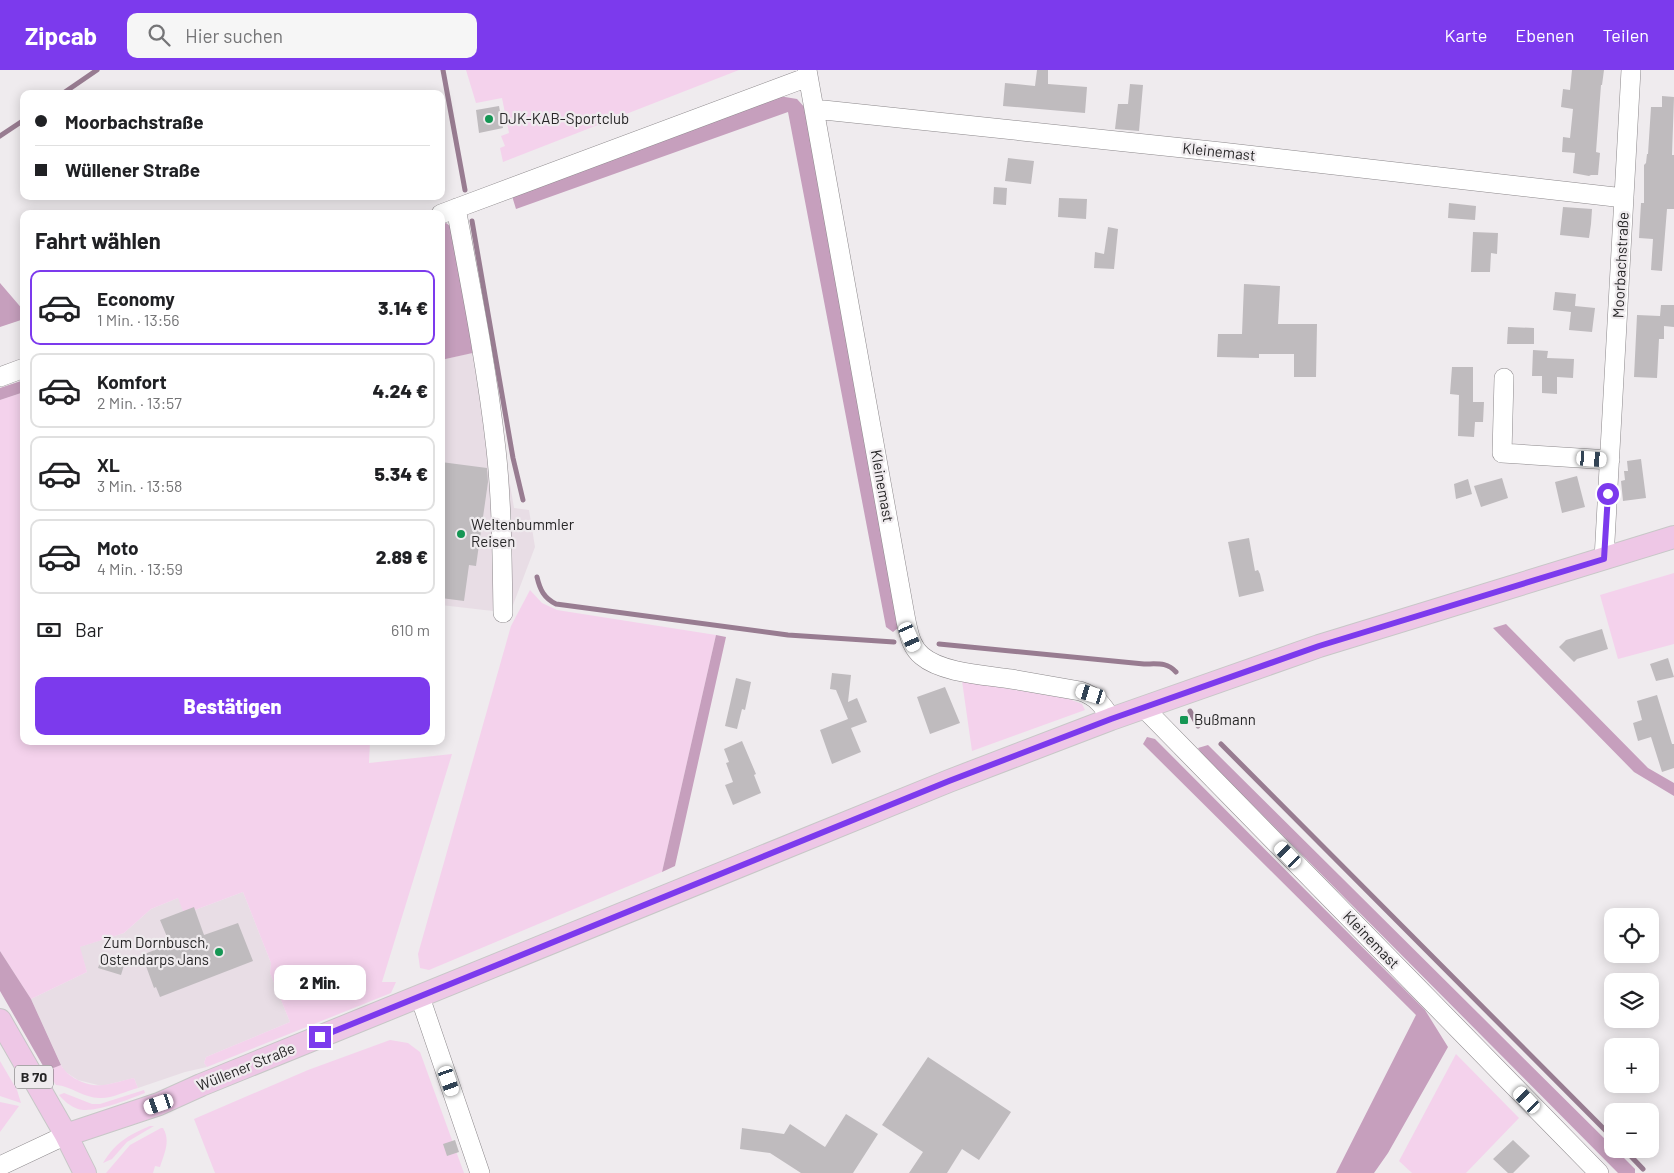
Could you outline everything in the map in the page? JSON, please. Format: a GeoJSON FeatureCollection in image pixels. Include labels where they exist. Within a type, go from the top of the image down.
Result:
{"type":"FeatureCollection","features":[{"type":"Feature","properties":{"kind":"main road","name":"Wüllener Straße"},"geometry":{"type":"LineString","coordinates":[[66,1135],[159,1104],[949,781],[1143,707],[1319,646],[1674,537]]}},
{"type":"Feature","properties":{"kind":"main road","name":"B 70"},"geometry":{"type":"LineString","coordinates":[[0,1020],[66,1135],[85,1173]]}},
{"type":"Feature","properties":{"kind":"street","name":"Moorbachstraße"},"geometry":{"type":"LineString","coordinates":[[1604,559],[1631,70]]}},
{"type":"Feature","properties":{"kind":"street","name":"Kleinemast"},"geometry":{"type":"LineString","coordinates":[[807,74],[906,621],[914,647],[920,655],[930,662],[943,667],[1091,694],[1100,702],[1111,719]]}},
{"type":"Feature","properties":{"kind":"street"},"geometry":{"type":"LineString","coordinates":[[503,613],[500,498],[496,448],[480,339],[449,211],[807,74]]}},
{"type":"Feature","properties":{"kind":"street","name":"Kleinemast"},"geometry":{"type":"LineString","coordinates":[[814,109],[1231,153],[1624,198]]}},
{"type":"Feature","properties":{"kind":"street"},"geometry":{"type":"LineString","coordinates":[[0,377],[20,370]]}},
{"type":"Feature","properties":{"kind":"street"},"geometry":{"type":"LineString","coordinates":[[1504,378],[1502,453],[1610,460]]}},
{"type":"Feature","properties":{"kind":"street","name":"Kleinemast"},"geometry":{"type":"LineString","coordinates":[[1143,707],[1599,1173]]}},
{"type":"Feature","properties":{"kind":"street"},"geometry":{"type":"LineString","coordinates":[[420,997],[480,1173]]}},
{"type":"Feature","properties":{"kind":"street","name":"Wüllener Straße"},"geometry":{"type":"LineString","coordinates":[[0,1166],[66,1135]]}},
{"type":"Feature","properties":{"kind":"shaded area"},"geometry":{"type":"Polygon","coordinates":[[[466,70],[739,70],[503,162],[500,148],[505,146],[501,136],[509,133],[502,98],[476,103],[466,70]]]}},
{"type":"Feature","properties":{"kind":"shaded area"},"geometry":{"type":"Polygon","coordinates":[[[779,96],[797,99],[807,110],[899,627],[893,632],[886,627],[788,112],[516,209],[512,196],[779,96]]]}},
{"type":"Feature","properties":{"kind":"shaded area"},"geometry":{"type":"Polygon","coordinates":[[[445,223],[453,228],[477,352],[445,359],[445,223]]]}},
{"type":"Feature","properties":{"kind":"shaded area"},"geometry":{"type":"Polygon","coordinates":[[[0,283],[20,306],[20,320],[0,327],[0,283]]]}},
{"type":"Feature","properties":{"kind":"shaded area"},"geometry":{"type":"Polygon","coordinates":[[[487,349],[514,508],[529,510],[535,547],[510,613],[445,605],[445,359],[487,349]]]}},
{"type":"Feature","properties":{"kind":"shaded area"},"geometry":{"type":"Polygon","coordinates":[[[20,381],[20,393],[0,400],[0,388],[20,381]]]}},
{"type":"Feature","properties":{"kind":"shaded area"},"geometry":{"type":"Polygon","coordinates":[[[20,393],[20,745],[370,745],[369,763],[452,754],[382,982],[396,982],[391,993],[207,1067],[204,1063],[206,1057],[290,1022],[270,973],[271,963],[243,892],[195,910],[183,911],[178,898],[151,909],[124,933],[80,947],[87,972],[31,999],[0,951],[0,400],[20,393]]]}},
{"type":"Feature","properties":{"kind":"shaded area"},"geometry":{"type":"Polygon","coordinates":[[[1674,573],[1674,644],[1618,659],[1600,595],[1674,573]]]}},
{"type":"Feature","properties":{"kind":"shaded area"},"geometry":{"type":"Polygon","coordinates":[[[530,590],[542,603],[557,610],[716,635],[662,872],[429,970],[420,968],[418,954],[511,626],[530,590]]]}},
{"type":"Feature","properties":{"kind":"shaded area"},"geometry":{"type":"Polygon","coordinates":[[[1506,624],[1648,768],[1674,783],[1674,796],[1634,772],[1493,628],[1506,624]]]}},
{"type":"Feature","properties":{"kind":"shaded area"},"geometry":{"type":"Polygon","coordinates":[[[716,635],[726,637],[675,866],[662,872],[716,635]]]}},
{"type":"Feature","properties":{"kind":"shaded area"},"geometry":{"type":"Polygon","coordinates":[[[962,681],[1069,699],[1082,704],[1085,710],[972,751],[962,681]]]}},
{"type":"Feature","properties":{"kind":"shaded area"},"geometry":{"type":"Polygon","coordinates":[[[1147,737],[1155,739],[1425,1010],[1448,1047],[1388,1153],[1374,1173],[1336,1173],[1416,1015],[1143,744],[1147,737]]]}},
{"type":"Feature","properties":{"kind":"shaded area"},"geometry":{"type":"Polygon","coordinates":[[[1208,745],[1604,1138],[1604,1158],[1624,1158],[1635,1169],[1635,1173],[1618,1173],[1198,748],[1208,745]]]}},
{"type":"Feature","properties":{"kind":"shaded area"},"geometry":{"type":"Polygon","coordinates":[[[243,892],[271,963],[270,973],[290,1022],[206,1057],[204,1063],[207,1067],[185,1072],[138,1088],[134,1078],[102,1086],[78,1080],[64,1071],[31,999],[87,972],[79,947],[124,933],[151,909],[178,898],[195,910],[243,892]]]}},
{"type":"Feature","properties":{"kind":"shaded area"},"geometry":{"type":"Polygon","coordinates":[[[0,951],[31,999],[61,1065],[46,1071],[0,991],[0,951]]]}},
{"type":"Feature","properties":{"kind":"shaded area"},"geometry":{"type":"Polygon","coordinates":[[[390,1040],[408,1043],[420,1052],[464,1173],[215,1173],[194,1119],[308,1070],[390,1040]]]}},
{"type":"Feature","properties":{"kind":"shaded area"},"geometry":{"type":"Polygon","coordinates":[[[1456,1054],[1519,1118],[1466,1173],[1412,1173],[1399,1161],[1456,1054]]]}},
{"type":"Feature","properties":{"kind":"shaded area"},"geometry":{"type":"Polygon","coordinates":[[[0,1061],[17,1090],[21,1103],[0,1096],[0,1061]]]}},
{"type":"Feature","properties":{"kind":"shaded area"},"geometry":{"type":"Polygon","coordinates":[[[61,1065],[73,1078],[91,1085],[111,1084],[134,1078],[138,1088],[108,1097],[88,1096],[67,1087],[56,1085],[46,1071],[61,1065]]]}},
{"type":"Feature","properties":{"kind":"shaded area"},"geometry":{"type":"Polygon","coordinates":[[[144,1090],[145,1093],[121,1102],[102,1108],[85,1110],[72,1106],[59,1095],[64,1093],[92,1104],[100,1104],[144,1090]]]}},
{"type":"Feature","properties":{"kind":"shaded area"},"geometry":{"type":"Polygon","coordinates":[[[0,1102],[19,1106],[0,1132],[0,1102]]]}},
{"type":"Feature","properties":{"kind":"shaded area"},"geometry":{"type":"Polygon","coordinates":[[[150,1126],[154,1126],[127,1142],[112,1159],[103,1163],[123,1140],[150,1126]]]}},
{"type":"Feature","properties":{"kind":"shaded area"},"geometry":{"type":"Polygon","coordinates":[[[163,1128],[165,1133],[167,1143],[160,1167],[155,1166],[153,1173],[106,1173],[130,1145],[163,1128]]]}},
{"type":"Feature","properties":{"kind":"building"},"geometry":{"type":"Polygon","coordinates":[[[1037,70],[1048,70],[1048,84],[1087,87],[1085,113],[1003,106],[1005,83],[1035,86],[1037,70]]]}},
{"type":"Feature","properties":{"kind":"building"},"geometry":{"type":"Polygon","coordinates":[[[1572,70],[1604,70],[1601,85],[1596,152],[1600,153],[1598,175],[1589,176],[1573,173],[1575,153],[1562,152],[1563,137],[1570,138],[1573,109],[1561,107],[1563,89],[1570,90],[1572,70]]]}},
{"type":"Feature","properties":{"kind":"building"},"geometry":{"type":"Polygon","coordinates":[[[1130,84],[1143,85],[1139,131],[1115,129],[1118,104],[1128,104],[1130,84]]]}},
{"type":"Feature","properties":{"kind":"building"},"geometry":{"type":"Polygon","coordinates":[[[1662,96],[1674,97],[1672,155],[1674,155],[1674,209],[1667,209],[1662,271],[1651,270],[1653,239],[1639,238],[1641,203],[1644,203],[1644,165],[1648,154],[1651,107],[1662,107],[1662,96]]]}},
{"type":"Feature","properties":{"kind":"building","name":"DJK-KAB-Sportclub"},"geometry":{"type":"Polygon","coordinates":[[[499,106],[503,128],[479,133],[476,110],[499,106]]]}},
{"type":"Feature","properties":{"kind":"building"},"geometry":{"type":"Polygon","coordinates":[[[1008,158],[1034,161],[1031,184],[1005,181],[1008,158]]]}},
{"type":"Feature","properties":{"kind":"building"},"geometry":{"type":"Polygon","coordinates":[[[994,187],[1007,188],[1006,205],[993,204],[994,187]]]}},
{"type":"Feature","properties":{"kind":"building"},"geometry":{"type":"Polygon","coordinates":[[[1059,198],[1087,199],[1086,219],[1058,217],[1059,198]]]}},
{"type":"Feature","properties":{"kind":"building"},"geometry":{"type":"Polygon","coordinates":[[[1449,203],[1476,206],[1475,220],[1448,218],[1449,203]]]}},
{"type":"Feature","properties":{"kind":"building"},"geometry":{"type":"Polygon","coordinates":[[[1563,207],[1592,209],[1589,238],[1560,235],[1563,207]]]}},
{"type":"Feature","properties":{"kind":"building"},"geometry":{"type":"Polygon","coordinates":[[[1108,227],[1118,229],[1114,269],[1094,268],[1095,252],[1104,254],[1108,227]]]}},
{"type":"Feature","properties":{"kind":"building"},"geometry":{"type":"Polygon","coordinates":[[[1473,232],[1498,233],[1497,254],[1491,253],[1490,272],[1471,272],[1473,232]]]}},
{"type":"Feature","properties":{"kind":"building"},"geometry":{"type":"Polygon","coordinates":[[[1244,284],[1280,286],[1278,324],[1317,324],[1316,377],[1294,377],[1294,354],[1259,354],[1259,358],[1217,357],[1218,334],[1242,334],[1244,284]]]}},
{"type":"Feature","properties":{"kind":"building"},"geometry":{"type":"Polygon","coordinates":[[[1555,292],[1576,294],[1575,306],[1595,308],[1592,332],[1569,330],[1571,312],[1553,310],[1555,292]]]}},
{"type":"Feature","properties":{"kind":"building"},"geometry":{"type":"Polygon","coordinates":[[[1661,305],[1674,305],[1674,327],[1664,326],[1664,339],[1659,339],[1657,378],[1634,377],[1637,315],[1660,316],[1661,305]]]}},
{"type":"Feature","properties":{"kind":"building"},"geometry":{"type":"Polygon","coordinates":[[[1508,327],[1534,328],[1534,344],[1507,344],[1508,327]]]}},
{"type":"Feature","properties":{"kind":"building"},"geometry":{"type":"Polygon","coordinates":[[[1533,350],[1548,351],[1547,358],[1574,359],[1573,378],[1557,377],[1557,394],[1542,393],[1542,376],[1532,376],[1533,350]]]}},
{"type":"Feature","properties":{"kind":"building"},"geometry":{"type":"Polygon","coordinates":[[[1452,367],[1473,367],[1473,402],[1484,402],[1483,422],[1475,422],[1474,437],[1458,436],[1459,395],[1450,394],[1452,367]]]}},
{"type":"Feature","properties":{"kind":"building"},"geometry":{"type":"Polygon","coordinates":[[[1641,459],[1646,498],[1623,501],[1621,481],[1625,480],[1624,471],[1628,471],[1627,461],[1641,459]]]}},
{"type":"Feature","properties":{"kind":"building","name":"Weltenbummler Reisen"},"geometry":{"type":"Polygon","coordinates":[[[445,463],[487,468],[488,482],[476,566],[469,565],[464,601],[445,599],[445,463]]]}},
{"type":"Feature","properties":{"kind":"building"},"geometry":{"type":"Polygon","coordinates":[[[1577,476],[1585,507],[1562,513],[1555,482],[1577,476]]]}},
{"type":"Feature","properties":{"kind":"building"},"geometry":{"type":"Polygon","coordinates":[[[1502,478],[1508,498],[1481,507],[1474,486],[1502,478]]]}},
{"type":"Feature","properties":{"kind":"building"},"geometry":{"type":"Polygon","coordinates":[[[1468,479],[1472,494],[1456,499],[1454,484],[1468,479]]]}},
{"type":"Feature","properties":{"kind":"building"},"geometry":{"type":"Polygon","coordinates":[[[1249,538],[1255,571],[1258,570],[1260,574],[1264,591],[1239,597],[1228,542],[1249,538]]]}},
{"type":"Feature","properties":{"kind":"building"},"geometry":{"type":"Polygon","coordinates":[[[1602,629],[1608,649],[1577,659],[1574,662],[1559,647],[1566,640],[1602,629]]]}},
{"type":"Feature","properties":{"kind":"building"},"geometry":{"type":"Polygon","coordinates":[[[1668,658],[1674,677],[1656,681],[1650,664],[1668,658]]]}},
{"type":"Feature","properties":{"kind":"building"},"geometry":{"type":"Polygon","coordinates":[[[832,673],[851,675],[848,702],[857,698],[867,722],[851,728],[861,752],[832,764],[820,730],[848,719],[836,690],[830,689],[832,673]]]}},
{"type":"Feature","properties":{"kind":"building"},"geometry":{"type":"Polygon","coordinates":[[[736,678],[751,682],[745,710],[742,709],[737,729],[725,726],[736,678]]]}},
{"type":"Feature","properties":{"kind":"building"},"geometry":{"type":"Polygon","coordinates":[[[945,687],[960,723],[930,734],[917,697],[945,687]]]}},
{"type":"Feature","properties":{"kind":"building"},"geometry":{"type":"Polygon","coordinates":[[[1657,695],[1672,744],[1674,744],[1674,768],[1662,772],[1651,737],[1638,741],[1633,723],[1642,720],[1637,701],[1657,695]]]}},
{"type":"Feature","properties":{"kind":"building"},"geometry":{"type":"Polygon","coordinates":[[[742,741],[756,774],[754,775],[761,793],[733,805],[725,785],[733,782],[726,763],[729,762],[724,749],[742,741]]]}},
{"type":"Feature","properties":{"kind":"building"},"geometry":{"type":"Polygon","coordinates":[[[194,907],[204,935],[238,923],[253,961],[160,997],[156,987],[154,988],[142,955],[170,944],[160,920],[194,907]]]}},
{"type":"Feature","properties":{"kind":"building"},"geometry":{"type":"Polygon","coordinates":[[[103,954],[125,962],[121,975],[98,968],[103,954]]]}},
{"type":"Feature","properties":{"kind":"building"},"geometry":{"type":"Polygon","coordinates":[[[928,1057],[1011,1112],[979,1160],[962,1149],[947,1173],[909,1173],[923,1152],[882,1125],[928,1057]]]}},
{"type":"Feature","properties":{"kind":"building"},"geometry":{"type":"Polygon","coordinates":[[[846,1114],[878,1134],[853,1173],[801,1173],[770,1153],[740,1149],[742,1128],[784,1134],[790,1124],[825,1147],[846,1114]]]}},
{"type":"Feature","properties":{"kind":"building"},"geometry":{"type":"Polygon","coordinates":[[[455,1140],[459,1152],[447,1156],[443,1144],[455,1140]]]}},
{"type":"Feature","properties":{"kind":"building"},"geometry":{"type":"Polygon","coordinates":[[[1513,1140],[1530,1156],[1513,1173],[1508,1173],[1493,1159],[1513,1140]]]}},
{"type":"Feature","properties":{"kind":"waterway"},"geometry":{"type":"LineString","coordinates":[[68,90],[97,70]]}},
{"type":"Feature","properties":{"kind":"waterway"},"geometry":{"type":"LineString","coordinates":[[443,70],[465,190]]}},
{"type":"Feature","properties":{"kind":"waterway"},"geometry":{"type":"LineString","coordinates":[[0,136],[20,123]]}},
{"type":"Feature","properties":{"kind":"waterway"},"geometry":{"type":"LineString","coordinates":[[472,221],[513,458],[523,500]]}},
{"type":"Feature","properties":{"kind":"waterway"},"geometry":{"type":"LineString","coordinates":[[537,577],[543,593],[556,604],[788,635],[894,642]]}},
{"type":"Feature","properties":{"kind":"waterway"},"geometry":{"type":"LineString","coordinates":[[939,644],[1144,664],[1162,664],[1176,672]]}},
{"type":"Feature","properties":{"kind":"waterway"},"geometry":{"type":"LineString","coordinates":[[1190,711],[1198,726]]}},
{"type":"Feature","properties":{"kind":"waterway"},"geometry":{"type":"LineString","coordinates":[[1221,744],[1604,1129]]}},
{"type":"Feature","properties":{"kind":"waterway"},"geometry":{"type":"LineString","coordinates":[[1633,1158],[1643,1169]]}},
{"type":"Feature","properties":{"kind":"place","name":"DJK-KAB-Sportclub"},"geometry":{"type":"Point","coordinates":[489,119]}},
{"type":"Feature","properties":{"kind":"place","name":"Weltenbummler Reisen"},"geometry":{"type":"Point","coordinates":[461,534]}},
{"type":"Feature","properties":{"kind":"place","name":"Bußmann"},"geometry":{"type":"Point","coordinates":[1184,720]}},
{"type":"Feature","properties":{"kind":"place","name":"Zum Dornbusch, Ostendarps Jans"},"geometry":{"type":"Point","coordinates":[219,952]}},
{"type":"Feature","properties":{"kind":"route"},"geometry":{"type":"LineString","coordinates":[[320,1037],[949,781],[1111,719],[1319,646],[1604,559],[1608,494]]}}]}
